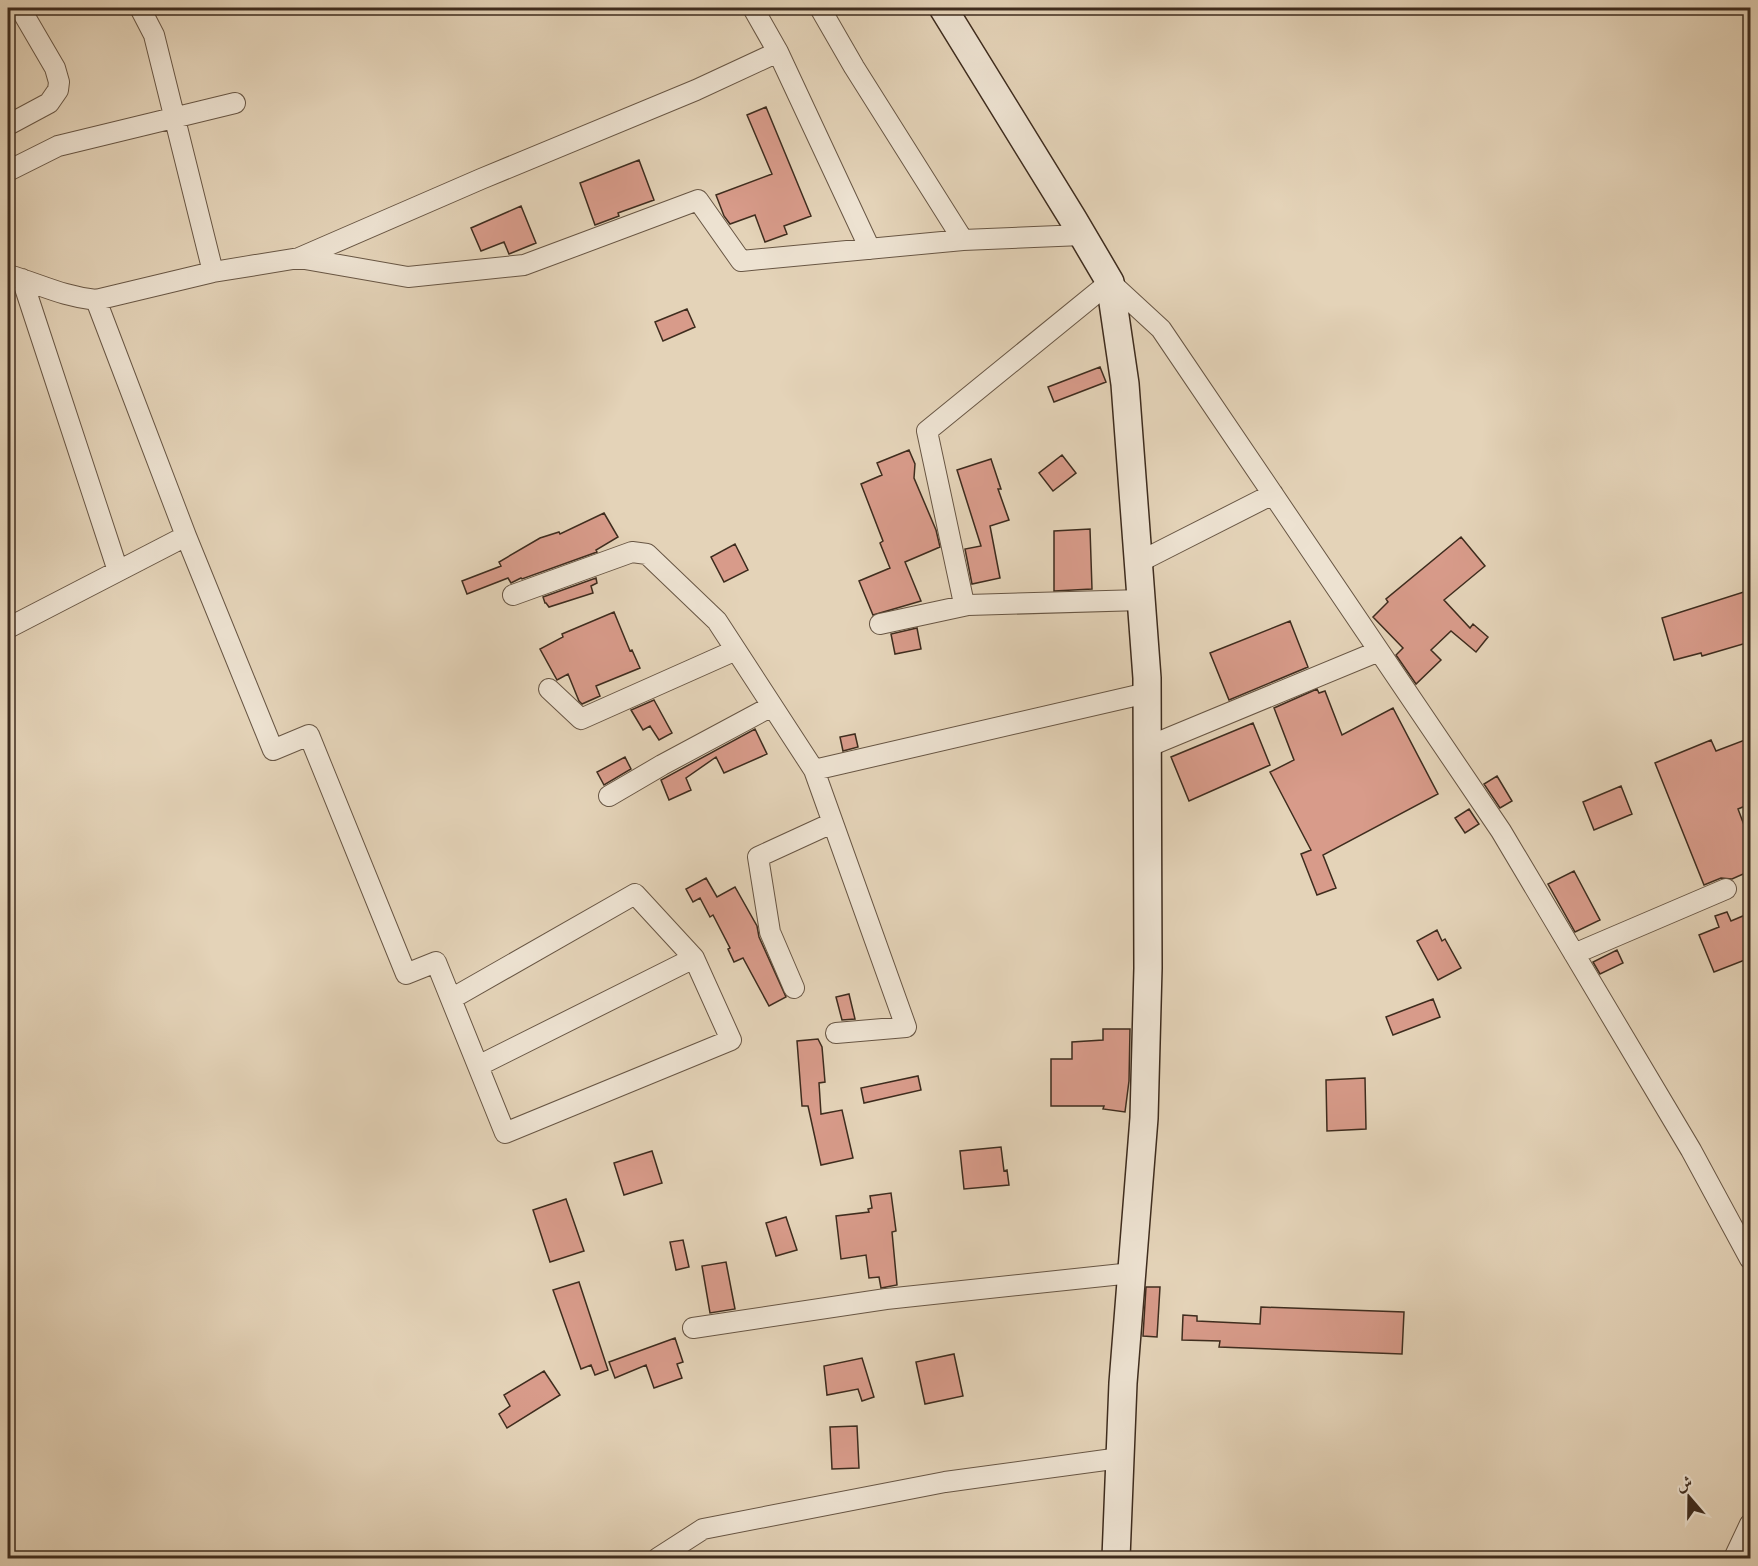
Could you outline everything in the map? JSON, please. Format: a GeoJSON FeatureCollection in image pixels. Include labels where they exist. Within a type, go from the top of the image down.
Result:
{"type":"FeatureCollection","features":[{"type":"Feature","properties":{"kind":"street"},"geometry":{"type":"LineString","coordinates":[[8,125],[49,103],[58,90],[59,82],[55,68],[20,8]]}},
{"type":"Feature","properties":{"kind":"street"},"geometry":{"type":"LineString","coordinates":[[140,8],[154,35],[213,272]]}},
{"type":"Feature","properties":{"kind":"street"},"geometry":{"type":"LineString","coordinates":[[753,8],[778,52],[870,249]]}},
{"type":"Feature","properties":{"kind":"street"},"geometry":{"type":"LineString","coordinates":[[820,8],[854,67],[963,240]]}},
{"type":"Feature","properties":{"kind":"street"},"geometry":{"type":"LineString","coordinates":[[943,8],[1110,282],[1161,329],[1501,831],[1691,1150],[1750,1259]]}},
{"type":"Feature","properties":{"kind":"street"},"geometry":{"type":"LineString","coordinates":[[15,277],[50,291],[96,300],[213,272],[299,258],[481,179],[696,90],[778,52]]}},
{"type":"Feature","properties":{"kind":"street"},"geometry":{"type":"LineString","coordinates":[[8,171],[58,146],[235,103]]}},
{"type":"Feature","properties":{"kind":"street"},"geometry":{"type":"LineString","coordinates":[[299,258],[408,277],[524,265],[698,200],[741,261],[963,240],[1082,235]]}},
{"type":"Feature","properties":{"kind":"street"},"geometry":{"type":"LineString","coordinates":[[15,277],[118,571]]}},
{"type":"Feature","properties":{"kind":"street"},"geometry":{"type":"LineString","coordinates":[[1110,282],[1125,384],[1142,600],[1148,747],[1148,968],[1145,1083],[1120,1458],[1116,1558]]}},
{"type":"Feature","properties":{"kind":"street"},"geometry":{"type":"LineString","coordinates":[[963,599],[927,431],[1110,282]]}},
{"type":"Feature","properties":{"kind":"street"},"geometry":{"type":"LineString","coordinates":[[96,300],[186,536],[273,750],[309,735],[406,974],[436,962],[478,1066],[506,1133],[731,1040],[694,958],[634,894],[451,999]]}},
{"type":"Feature","properties":{"kind":"street"},"geometry":{"type":"LineString","coordinates":[[1139,562],[1273,495]]}},
{"type":"Feature","properties":{"kind":"street"},"geometry":{"type":"LineString","coordinates":[[8,628],[186,536]]}},
{"type":"Feature","properties":{"kind":"street"},"geometry":{"type":"LineString","coordinates":[[513,595],[632,552],[646,554],[717,621],[814,771],[906,1027],[836,1033]]}},
{"type":"Feature","properties":{"kind":"street"},"geometry":{"type":"LineString","coordinates":[[880,624],[968,605],[1142,600]]}},
{"type":"Feature","properties":{"kind":"street"},"geometry":{"type":"LineString","coordinates":[[549,689],[581,719],[736,650]]}},
{"type":"Feature","properties":{"kind":"street"},"geometry":{"type":"LineString","coordinates":[[1148,747],[1379,651]]}},
{"type":"Feature","properties":{"kind":"street"},"geometry":{"type":"LineString","coordinates":[[814,771],[1147,693]]}},
{"type":"Feature","properties":{"kind":"street"},"geometry":{"type":"LineString","coordinates":[[609,796],[772,706]]}},
{"type":"Feature","properties":{"kind":"street"},"geometry":{"type":"LineString","coordinates":[[794,988],[770,932],[758,857],[832,823]]}},
{"type":"Feature","properties":{"kind":"street"},"geometry":{"type":"LineString","coordinates":[[1574,954],[1726,889]]}},
{"type":"Feature","properties":{"kind":"street"},"geometry":{"type":"LineString","coordinates":[[478,1066],[694,958]]}},
{"type":"Feature","properties":{"kind":"street"},"geometry":{"type":"LineString","coordinates":[[693,1328],[886,1299],[1132,1274]]}},
{"type":"Feature","properties":{"kind":"street"},"geometry":{"type":"LineString","coordinates":[[658,1558],[703,1529],[945,1482],[1120,1458]]}},
{"type":"Feature","properties":{"kind":"street"},"geometry":{"type":"LineString","coordinates":[[1734,1558],[1750,1524]]}},
{"type":"Feature","properties":{"kind":"building"},"geometry":{"type":"Polygon","coordinates":[[[766,107],[811,216],[784,226],[787,234],[765,242],[755,215],[730,224],[724,216],[716,195],[772,174],[747,115],[766,107]]]}},
{"type":"Feature","properties":{"kind":"building"},"geometry":{"type":"Polygon","coordinates":[[[639,160],[654,200],[618,213],[619,216],[595,225],[580,183],[639,160]]]}},
{"type":"Feature","properties":{"kind":"building"},"geometry":{"type":"Polygon","coordinates":[[[521,206],[536,243],[509,254],[504,242],[481,251],[471,228],[521,206]]]}},
{"type":"Feature","properties":{"kind":"building"},"geometry":{"type":"Polygon","coordinates":[[[687,309],[695,327],[663,341],[655,322],[687,309]]]}},
{"type":"Feature","properties":{"kind":"building"},"geometry":{"type":"Polygon","coordinates":[[[1100,367],[1106,382],[1054,402],[1048,387],[1100,367]]]}},
{"type":"Feature","properties":{"kind":"building"},"geometry":{"type":"Polygon","coordinates":[[[909,450],[915,464],[914,478],[936,530],[940,547],[905,562],[921,601],[873,615],[859,581],[890,568],[880,543],[883,541],[861,484],[882,475],[877,463],[909,450]]]}},
{"type":"Feature","properties":{"kind":"building"},"geometry":{"type":"Polygon","coordinates":[[[1062,455],[1076,473],[1053,491],[1039,473],[1062,455]]]}},
{"type":"Feature","properties":{"kind":"building"},"geometry":{"type":"Polygon","coordinates":[[[991,459],[1009,520],[990,526],[1000,578],[972,584],[965,549],[981,546],[957,470],[991,459]]]}},
{"type":"Feature","properties":{"kind":"building"},"geometry":{"type":"Polygon","coordinates":[[[604,513],[618,537],[596,550],[597,552],[511,583],[508,578],[467,594],[462,581],[501,566],[499,562],[540,538],[559,532],[560,534],[604,513]]]}},
{"type":"Feature","properties":{"kind":"building"},"geometry":{"type":"Polygon","coordinates":[[[1090,529],[1092,589],[1054,591],[1054,531],[1090,529]]]}},
{"type":"Feature","properties":{"kind":"building"},"geometry":{"type":"Polygon","coordinates":[[[1461,537],[1485,566],[1444,600],[1470,628],[1473,624],[1488,637],[1476,652],[1451,631],[1431,650],[1441,660],[1416,684],[1396,655],[1403,648],[1373,617],[1388,602],[1386,599],[1461,537]]]}},
{"type":"Feature","properties":{"kind":"building"},"geometry":{"type":"Polygon","coordinates":[[[735,544],[748,570],[724,582],[711,557],[735,544]]]}},
{"type":"Feature","properties":{"kind":"building"},"geometry":{"type":"Polygon","coordinates":[[[596,578],[597,583],[591,586],[593,593],[549,607],[545,603],[543,597],[596,578]]]}},
{"type":"Feature","properties":{"kind":"building"},"geometry":{"type":"Polygon","coordinates":[[[1750,590],[1750,642],[1702,656],[1701,653],[1674,660],[1662,618],[1750,590]]]}},
{"type":"Feature","properties":{"kind":"building"},"geometry":{"type":"Polygon","coordinates":[[[614,612],[630,651],[632,650],[640,668],[596,686],[600,696],[582,704],[568,674],[557,680],[540,649],[563,637],[562,634],[614,612]]]}},
{"type":"Feature","properties":{"kind":"building"},"geometry":{"type":"Polygon","coordinates":[[[1290,621],[1308,667],[1229,700],[1210,653],[1290,621]]]}},
{"type":"Feature","properties":{"kind":"building"},"geometry":{"type":"Polygon","coordinates":[[[917,628],[921,649],[895,654],[891,634],[917,628]]]}},
{"type":"Feature","properties":{"kind":"building"},"geometry":{"type":"Polygon","coordinates":[[[1317,689],[1319,693],[1325,691],[1342,735],[1393,708],[1438,794],[1323,855],[1336,888],[1317,895],[1301,854],[1311,850],[1270,772],[1294,760],[1274,708],[1317,689]]]}},
{"type":"Feature","properties":{"kind":"building"},"geometry":{"type":"Polygon","coordinates":[[[654,700],[672,733],[659,740],[650,726],[643,730],[631,710],[654,700]]]}},
{"type":"Feature","properties":{"kind":"building"},"geometry":{"type":"Polygon","coordinates":[[[1253,723],[1270,765],[1189,801],[1171,757],[1253,723]]]}},
{"type":"Feature","properties":{"kind":"building"},"geometry":{"type":"Polygon","coordinates":[[[755,729],[767,754],[724,773],[716,757],[686,778],[691,790],[669,800],[661,780],[755,729]]]}},
{"type":"Feature","properties":{"kind":"building"},"geometry":{"type":"Polygon","coordinates":[[[855,734],[858,747],[843,751],[840,737],[855,734]]]}},
{"type":"Feature","properties":{"kind":"building"},"geometry":{"type":"Polygon","coordinates":[[[1750,738],[1750,804],[1738,809],[1750,841],[1750,871],[1732,879],[1721,878],[1704,885],[1655,763],[1711,740],[1716,751],[1750,738]]]}},
{"type":"Feature","properties":{"kind":"building"},"geometry":{"type":"Polygon","coordinates":[[[625,757],[631,769],[604,785],[597,772],[625,757]]]}},
{"type":"Feature","properties":{"kind":"building"},"geometry":{"type":"Polygon","coordinates":[[[1497,776],[1512,801],[1500,808],[1484,784],[1497,776]]]}},
{"type":"Feature","properties":{"kind":"building"},"geometry":{"type":"Polygon","coordinates":[[[1621,786],[1632,814],[1594,830],[1583,802],[1621,786]]]}},
{"type":"Feature","properties":{"kind":"building"},"geometry":{"type":"Polygon","coordinates":[[[1469,809],[1479,824],[1465,833],[1455,818],[1469,809]]]}},
{"type":"Feature","properties":{"kind":"building"},"geometry":{"type":"Polygon","coordinates":[[[1574,871],[1600,920],[1575,932],[1548,884],[1574,871]]]}},
{"type":"Feature","properties":{"kind":"building"},"geometry":{"type":"Polygon","coordinates":[[[706,878],[717,897],[735,887],[757,926],[759,937],[786,997],[769,1006],[743,958],[734,962],[728,949],[730,948],[713,915],[710,917],[700,898],[693,902],[686,889],[706,878]]]}},
{"type":"Feature","properties":{"kind":"building"},"geometry":{"type":"Polygon","coordinates":[[[1727,912],[1731,921],[1750,913],[1750,958],[1714,972],[1699,935],[1719,927],[1715,916],[1727,912]]]}},
{"type":"Feature","properties":{"kind":"building"},"geometry":{"type":"Polygon","coordinates":[[[1437,930],[1442,941],[1445,939],[1461,968],[1438,980],[1417,941],[1437,930]]]}},
{"type":"Feature","properties":{"kind":"building"},"geometry":{"type":"Polygon","coordinates":[[[1617,950],[1623,963],[1600,974],[1593,962],[1617,950]]]}},
{"type":"Feature","properties":{"kind":"building"},"geometry":{"type":"Polygon","coordinates":[[[849,994],[855,1019],[842,1020],[836,997],[849,994]]]}},
{"type":"Feature","properties":{"kind":"building"},"geometry":{"type":"Polygon","coordinates":[[[1433,999],[1440,1017],[1393,1035],[1386,1017],[1433,999]]]}},
{"type":"Feature","properties":{"kind":"building"},"geometry":{"type":"Polygon","coordinates":[[[1103,1029],[1130,1029],[1129,1081],[1125,1112],[1103,1109],[1104,1106],[1051,1106],[1051,1059],[1072,1059],[1072,1042],[1103,1040],[1103,1029]]]}},
{"type":"Feature","properties":{"kind":"building"},"geometry":{"type":"Polygon","coordinates":[[[818,1039],[822,1047],[825,1082],[819,1083],[821,1114],[842,1110],[853,1158],[821,1165],[808,1106],[802,1106],[797,1041],[818,1039]]]}},
{"type":"Feature","properties":{"kind":"building"},"geometry":{"type":"Polygon","coordinates":[[[918,1076],[921,1090],[864,1103],[861,1088],[918,1076]]]}},
{"type":"Feature","properties":{"kind":"building"},"geometry":{"type":"Polygon","coordinates":[[[1365,1078],[1366,1129],[1327,1131],[1326,1080],[1365,1078]]]}},
{"type":"Feature","properties":{"kind":"building"},"geometry":{"type":"Polygon","coordinates":[[[1001,1147],[1004,1171],[1007,1170],[1009,1185],[964,1189],[960,1151],[1001,1147]]]}},
{"type":"Feature","properties":{"kind":"building"},"geometry":{"type":"Polygon","coordinates":[[[652,1151],[662,1183],[624,1195],[614,1163],[652,1151]]]}},
{"type":"Feature","properties":{"kind":"building"},"geometry":{"type":"Polygon","coordinates":[[[891,1193],[896,1231],[892,1232],[897,1285],[881,1288],[879,1277],[869,1278],[866,1255],[841,1259],[836,1216],[869,1212],[868,1209],[872,1208],[870,1196],[891,1193]]]}},
{"type":"Feature","properties":{"kind":"building"},"geometry":{"type":"Polygon","coordinates":[[[566,1199],[584,1251],[550,1262],[533,1210],[566,1199]]]}},
{"type":"Feature","properties":{"kind":"building"},"geometry":{"type":"Polygon","coordinates":[[[786,1217],[797,1250],[776,1256],[766,1223],[786,1217]]]}},
{"type":"Feature","properties":{"kind":"building"},"geometry":{"type":"Polygon","coordinates":[[[683,1240],[689,1267],[676,1270],[670,1242],[683,1240]]]}},
{"type":"Feature","properties":{"kind":"building"},"geometry":{"type":"Polygon","coordinates":[[[726,1262],[735,1309],[710,1313],[702,1266],[726,1262]]]}},
{"type":"Feature","properties":{"kind":"building"},"geometry":{"type":"Polygon","coordinates":[[[579,1282],[608,1370],[595,1375],[591,1365],[581,1369],[553,1290],[579,1282]]]}},
{"type":"Feature","properties":{"kind":"building"},"geometry":{"type":"Polygon","coordinates":[[[1146,1287],[1160,1287],[1157,1337],[1143,1336],[1146,1287]]]}},
{"type":"Feature","properties":{"kind":"building"},"geometry":{"type":"Polygon","coordinates":[[[1261,1307],[1404,1312],[1402,1354],[1219,1347],[1220,1341],[1182,1340],[1183,1315],[1197,1316],[1197,1321],[1260,1324],[1261,1307]]]}},
{"type":"Feature","properties":{"kind":"building"},"geometry":{"type":"Polygon","coordinates":[[[675,1338],[683,1362],[677,1364],[682,1378],[654,1388],[646,1365],[615,1378],[609,1362],[675,1338]]]}},
{"type":"Feature","properties":{"kind":"building"},"geometry":{"type":"Polygon","coordinates":[[[954,1354],[963,1396],[925,1404],[916,1362],[954,1354]]]}},
{"type":"Feature","properties":{"kind":"building"},"geometry":{"type":"Polygon","coordinates":[[[862,1358],[874,1397],[862,1401],[858,1389],[827,1395],[824,1366],[862,1358]]]}},
{"type":"Feature","properties":{"kind":"building"},"geometry":{"type":"Polygon","coordinates":[[[544,1371],[560,1395],[507,1428],[499,1414],[510,1406],[504,1395],[544,1371]]]}},
{"type":"Feature","properties":{"kind":"building"},"geometry":{"type":"Polygon","coordinates":[[[857,1426],[859,1468],[832,1469],[830,1427],[857,1426]]]}}]}
